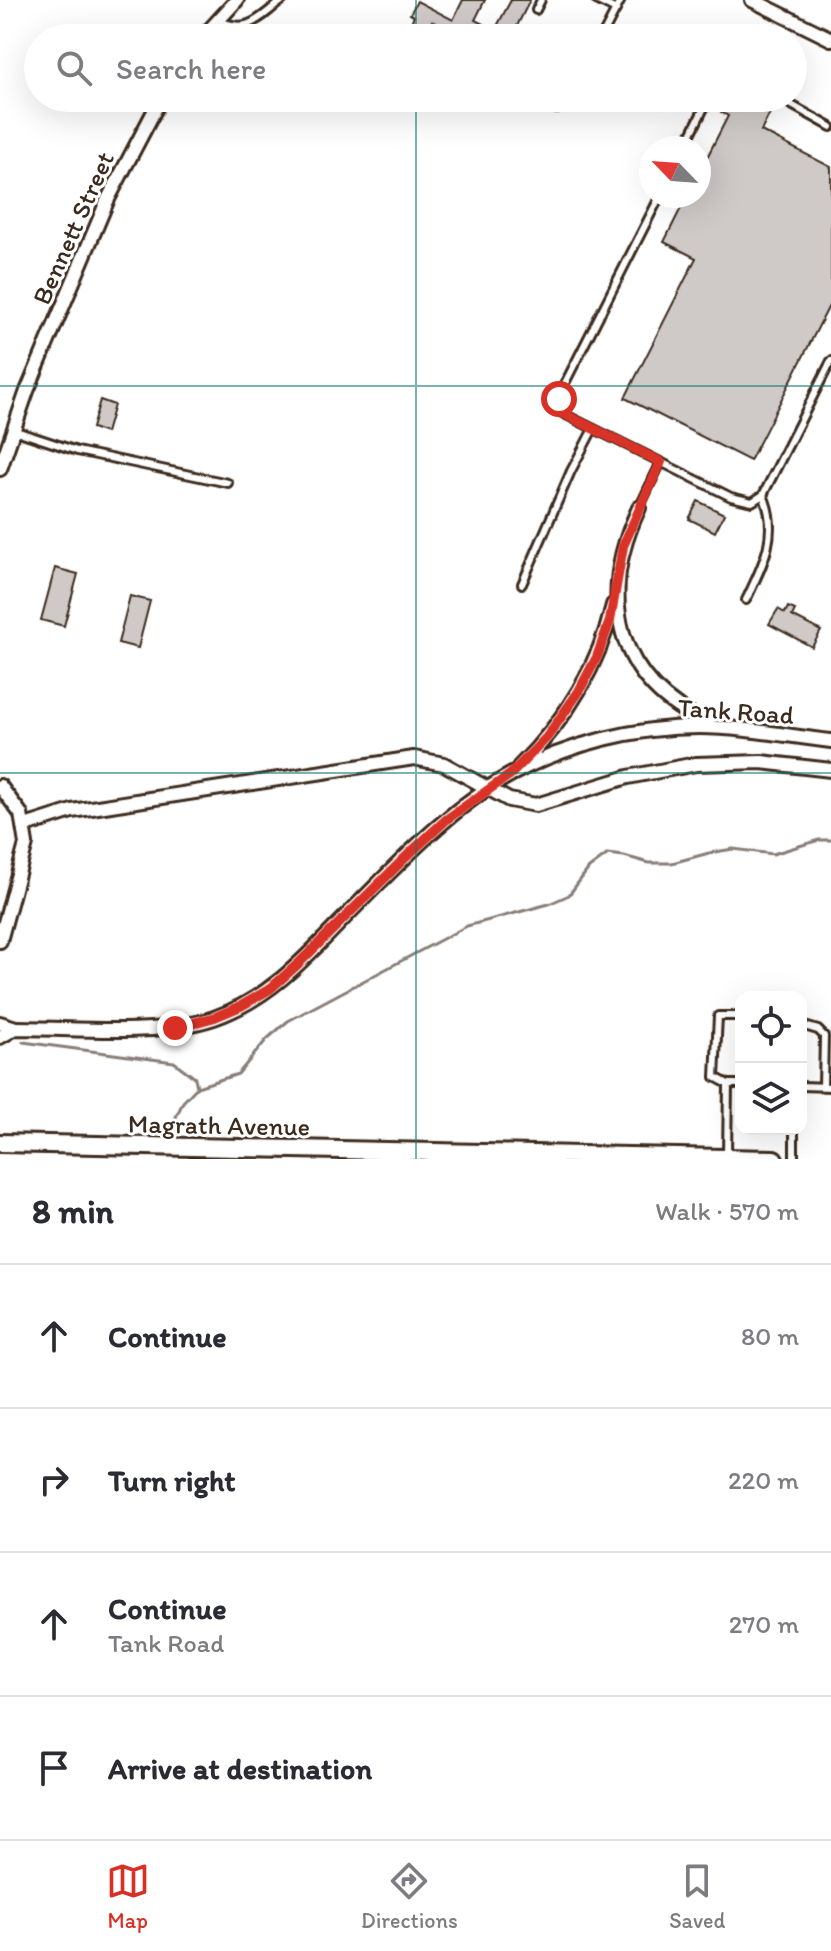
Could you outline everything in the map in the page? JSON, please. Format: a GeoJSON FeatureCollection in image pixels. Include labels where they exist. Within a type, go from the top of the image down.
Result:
{"type":"FeatureCollection","features":[{"type":"Feature","properties":{"kind":"main road","name":"Magrath Avenue"},"geometry":{"type":"LineString","coordinates":[[0,1143],[432,1156],[774,1159]]}},
{"type":"Feature","properties":{"kind":"street"},"geometry":{"type":"LineString","coordinates":[[214,24],[237,0]]}},
{"type":"Feature","properties":{"kind":"street"},"geometry":{"type":"LineString","coordinates":[[752,0],[801,24]]}},
{"type":"Feature","properties":{"kind":"street"},"geometry":{"type":"LineString","coordinates":[[807,27],[831,39]]}},
{"type":"Feature","properties":{"kind":"street","name":"Bennett Street"},"geometry":{"type":"LineString","coordinates":[[0,469],[43,350],[108,199],[154,112]]}},
{"type":"Feature","properties":{"kind":"street"},"geometry":{"type":"LineString","coordinates":[[511,774],[557,725],[578,693],[604,640],[616,595],[623,546],[639,508]]}},
{"type":"Feature","properties":{"kind":"street"},"geometry":{"type":"LineString","coordinates":[[616,595],[625,640],[640,670],[670,702],[716,727]]}},
{"type":"Feature","properties":{"kind":"street","name":"Tank Road"},"geometry":{"type":"LineString","coordinates":[[0,1023],[16,1028],[175,1028],[241,1006],[285,977],[447,819],[511,774],[598,741],[642,731],[716,727],[831,741]]}},
{"type":"Feature","properties":{"kind":"street"},"geometry":{"type":"LineString","coordinates":[[25,826],[72,811],[414,758],[444,764],[509,800],[536,805],[628,777],[696,764],[761,762],[831,770]]}},
{"type":"Feature","properties":{"kind":"street"},"geometry":{"type":"LineString","coordinates":[[0,786],[16,804],[25,826],[26,844],[0,941]]}},
{"type":"Feature","properties":{"kind":"street","name":"Tank Road"},"geometry":{"type":"LineString","coordinates":[[0,1037],[16,1028]]}},
{"type":"Feature","properties":{"kind":"lane"},"geometry":{"type":"LineString","coordinates":[[249,24],[283,0]]}},
{"type":"Feature","properties":{"kind":"lane"},"geometry":{"type":"LineString","coordinates":[[536,10],[541,0]]}},
{"type":"Feature","properties":{"kind":"lane"},"geometry":{"type":"LineString","coordinates":[[596,0],[616,10]]}},
{"type":"Feature","properties":{"kind":"lane"},"geometry":{"type":"LineString","coordinates":[[608,24],[621,0]]}},
{"type":"Feature","properties":{"kind":"lane"},"geometry":{"type":"LineString","coordinates":[[217,20],[227,24]]}},
{"type":"Feature","properties":{"kind":"lane"},"geometry":{"type":"LineString","coordinates":[[690,136],[702,112]]}},
{"type":"Feature","properties":{"kind":"lane"},"geometry":{"type":"LineString","coordinates":[[806,112],[830,124]]}},
{"type":"Feature","properties":{"kind":"lane"},"geometry":{"type":"LineString","coordinates":[[654,208],[561,391],[560,412],[744,502],[752,502],[763,495],[831,361]]}},
{"type":"Feature","properties":{"kind":"lane"},"geometry":{"type":"LineString","coordinates":[[522,584],[571,471],[593,429]]}},
{"type":"Feature","properties":{"kind":"lane"},"geometry":{"type":"LineString","coordinates":[[13,430],[77,451],[228,483]]}},
{"type":"Feature","properties":{"kind":"lane"},"geometry":{"type":"LineString","coordinates":[[639,508],[661,462]]}},
{"type":"Feature","properties":{"kind":"lane"},"geometry":{"type":"LineString","coordinates":[[746,600],[761,570],[771,531],[772,517],[763,495]]}},
{"type":"Feature","properties":{"kind":"lane"},"geometry":{"type":"LineString","coordinates":[[735,1016],[718,1016],[715,1077],[735,1084]]}},
{"type":"Feature","properties":{"kind":"lane"},"geometry":{"type":"LineString","coordinates":[[807,1027],[818,1030],[824,1036],[827,1086]]}},
{"type":"Feature","properties":{"kind":"lane"},"geometry":{"type":"LineString","coordinates":[[727,1158],[728,1084]]}},
{"type":"Feature","properties":{"kind":"lane"},"geometry":{"type":"LineString","coordinates":[[794,1135],[794,1159]]}},
{"type":"Feature","properties":{"kind":"building"},"geometry":{"type":"Polygon","coordinates":[[[463,0],[485,0],[475,20],[483,24],[437,24],[432,21],[431,24],[410,24],[414,16],[410,14],[417,1],[453,20],[463,0]]]}},
{"type":"Feature","properties":{"kind":"building"},"geometry":{"type":"Polygon","coordinates":[[[511,0],[530,0],[518,24],[498,24],[511,0]]]}},
{"type":"Feature","properties":{"kind":"building"},"geometry":{"type":"Polygon","coordinates":[[[721,112],[770,112],[761,131],[831,167],[831,302],[750,461],[625,398],[696,258],[664,242],[681,208],[711,208],[711,149],[728,116],[721,112]]]}},
{"type":"Feature","properties":{"kind":"building"},"geometry":{"type":"Polygon","coordinates":[[[100,400],[114,405],[106,433],[92,428],[100,400]]]}},
{"type":"Feature","properties":{"kind":"building"},"geometry":{"type":"Polygon","coordinates":[[[698,501],[724,514],[715,532],[689,519],[698,501]]]}},
{"type":"Feature","properties":{"kind":"building"},"geometry":{"type":"Polygon","coordinates":[[[55,568],[78,574],[64,626],[41,620],[55,568]]]}},
{"type":"Feature","properties":{"kind":"building"},"geometry":{"type":"Polygon","coordinates":[[[130,596],[150,601],[138,648],[118,643],[130,596]]]}},
{"type":"Feature","properties":{"kind":"building"},"geometry":{"type":"Polygon","coordinates":[[[788,607],[795,610],[792,616],[821,631],[812,647],[769,624],[778,609],[785,613],[788,607]]]}},
{"type":"Feature","properties":{"kind":"waterway"},"geometry":{"type":"LineString","coordinates":[[169,1132],[183,1102],[197,1087],[238,1074],[267,1039],[288,1021],[467,926],[549,904],[569,895],[589,868],[608,854],[649,863],[672,863],[733,849],[773,854],[819,840],[831,840]]}},
{"type":"Feature","properties":{"kind":"waterway"},"geometry":{"type":"LineString","coordinates":[[23,1042],[174,1062],[195,1078],[197,1087]]}},
{"type":"Feature","properties":{"kind":"route"},"geometry":{"type":"LineString","coordinates":[[175,1028],[241,1006],[285,977],[447,819],[511,774],[535,751],[578,693],[597,657],[610,621],[623,546],[661,462],[560,412],[559,399]]}}]}
